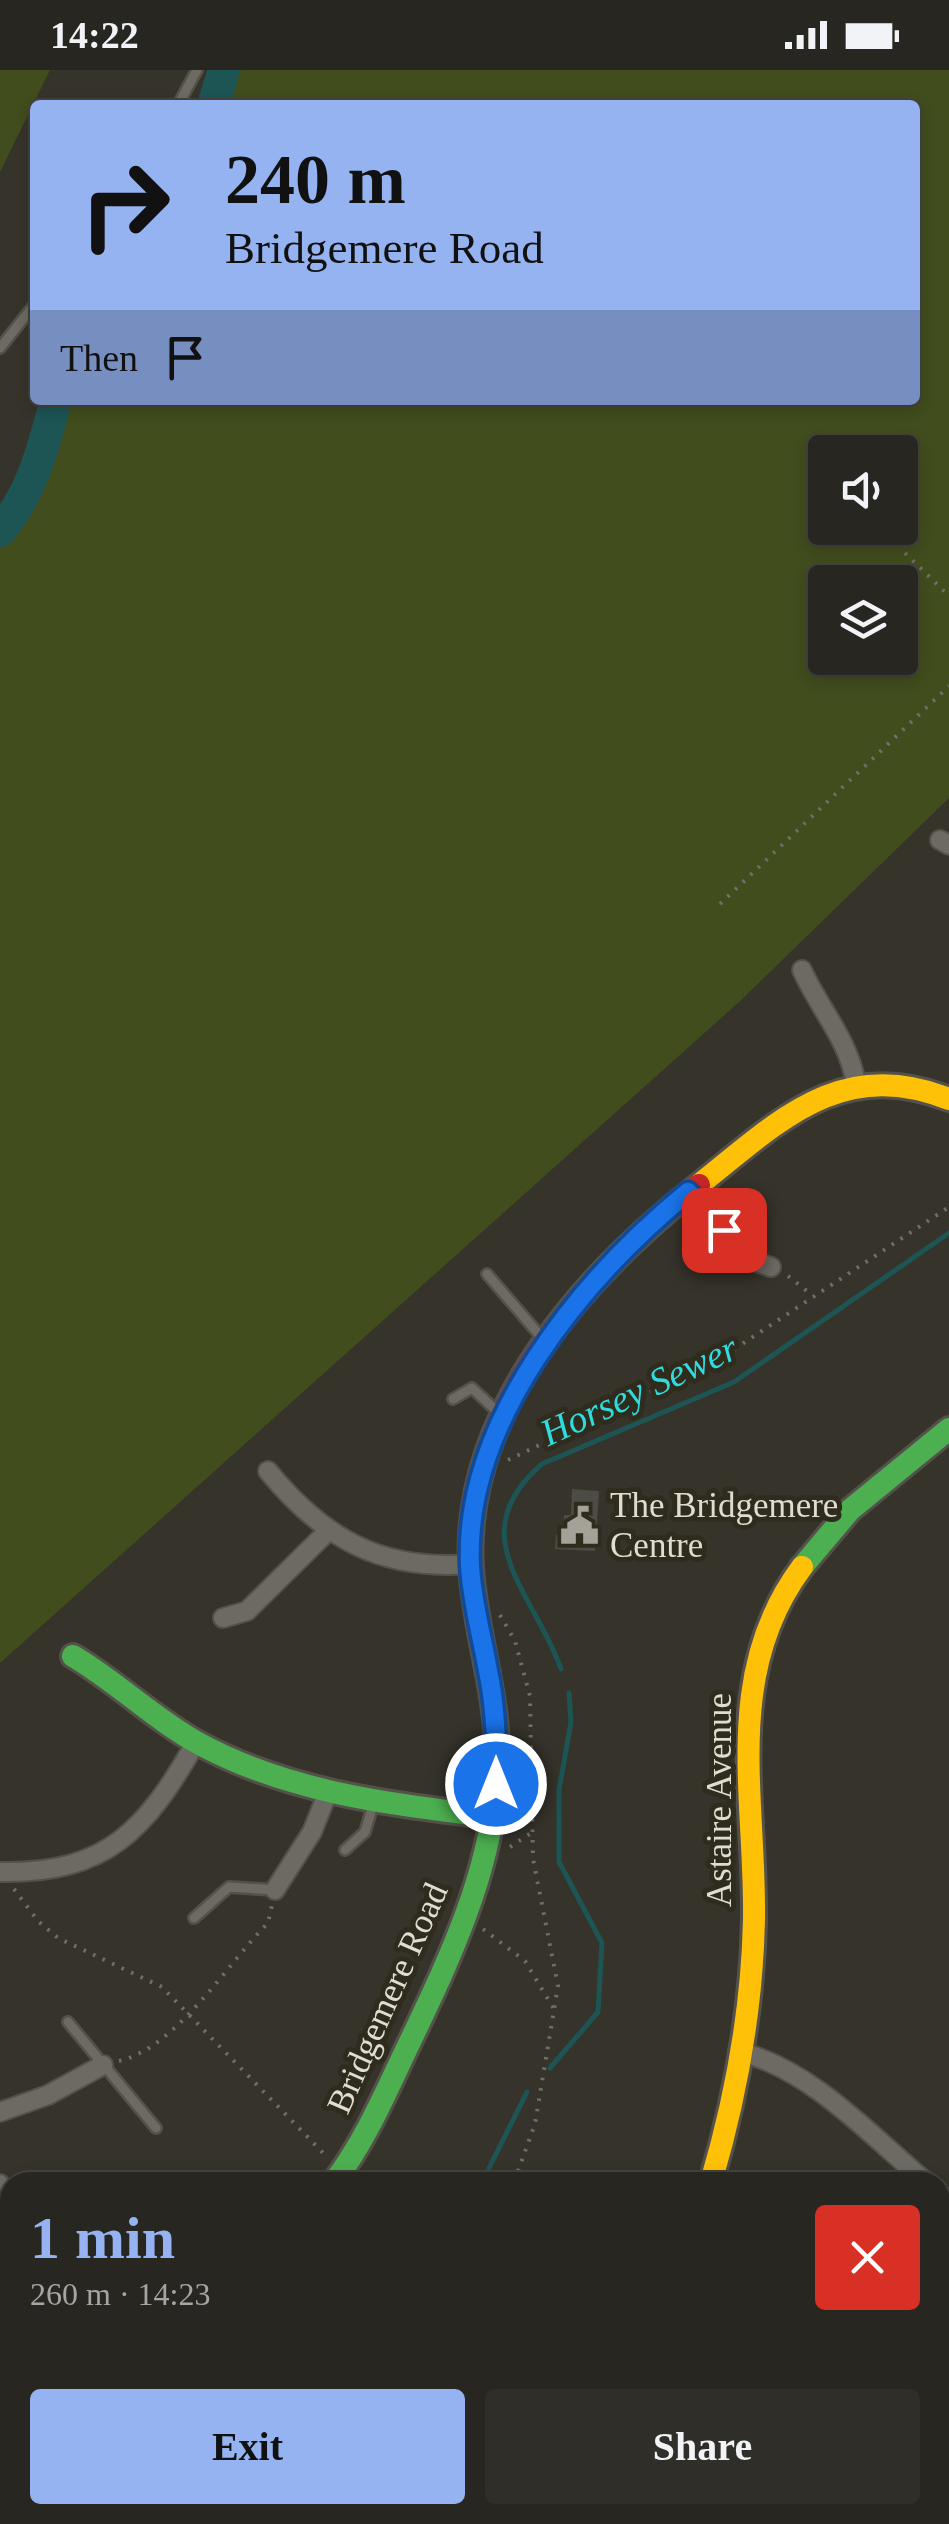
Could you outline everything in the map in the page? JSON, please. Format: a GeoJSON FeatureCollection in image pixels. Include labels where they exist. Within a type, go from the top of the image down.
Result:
{"type":"FeatureCollection","features":[{"type":"Feature","properties":{"kind":"street"},"geometry":{"type":"LineString","coordinates":[[802,970],[816,1001],[846,1044],[856,1084]]}},
{"type":"Feature","properties":{"kind":"street","name":"Bridgemere Road"},"geometry":{"type":"LineString","coordinates":[[342,2172],[369,2128],[464,1922],[492,1818],[497,1744],[470,1564],[477,1484],[502,1416],[548,1344],[621,1254],[688,1192],[822,1098],[856,1084],[896,1085],[949,1098]]}},
{"type":"Feature","properties":{"kind":"street"},"geometry":{"type":"LineString","coordinates":[[688,1192],[751,1260],[771,1268]]}},
{"type":"Feature","properties":{"kind":"street","name":"Astaire Avenue"},"geometry":{"type":"LineString","coordinates":[[713,2172],[742,2052],[754,1922],[748,1738],[750,1694],[759,1654],[792,1580],[819,1539],[866,1492],[949,1429]]}},
{"type":"Feature","properties":{"kind":"street"},"geometry":{"type":"LineString","coordinates":[[268,1471],[327,1532],[418,1566],[470,1564]]}},
{"type":"Feature","properties":{"kind":"street"},"geometry":{"type":"LineString","coordinates":[[224,1618],[247,1611],[327,1532]]}},
{"type":"Feature","properties":{"kind":"street"},"geometry":{"type":"LineString","coordinates":[[73,1656],[196,1742],[258,1770],[373,1802],[492,1818]]}},
{"type":"Feature","properties":{"kind":"street"},"geometry":{"type":"LineString","coordinates":[[5,1872],[70,1865],[100,1856],[125,1840],[174,1780],[196,1742]]}},
{"type":"Feature","properties":{"kind":"street"},"geometry":{"type":"LineString","coordinates":[[275,1890],[312,1832],[328,1792]]}},
{"type":"Feature","properties":{"kind":"street"},"geometry":{"type":"LineString","coordinates":[[742,2052],[773,2063],[812,2088],[914,2172]]}},
{"type":"Feature","properties":{"kind":"street"},"geometry":{"type":"LineString","coordinates":[[0,2112],[48,2095],[103,2065]]}},
{"type":"Feature","properties":{"kind":"lane"},"geometry":{"type":"LineString","coordinates":[[181,100],[196,70]]}},
{"type":"Feature","properties":{"kind":"lane"},"geometry":{"type":"LineString","coordinates":[[0,348],[30,310]]}},
{"type":"Feature","properties":{"kind":"lane"},"geometry":{"type":"LineString","coordinates":[[487,1274],[548,1344]]}},
{"type":"Feature","properties":{"kind":"lane"},"geometry":{"type":"LineString","coordinates":[[453,1399],[472,1388],[502,1416]]}},
{"type":"Feature","properties":{"kind":"lane"},"geometry":{"type":"LineString","coordinates":[[345,1850],[365,1832],[373,1802]]}},
{"type":"Feature","properties":{"kind":"lane"},"geometry":{"type":"LineString","coordinates":[[194,1918],[229,1887],[275,1890]]}},
{"type":"Feature","properties":{"kind":"lane"},"geometry":{"type":"LineString","coordinates":[[68,2022],[156,2128]]}},
{"type":"Feature","properties":{"kind":"path"},"geometry":{"type":"LineString","coordinates":[[906,553],[949,596]]}},
{"type":"Feature","properties":{"kind":"path"},"geometry":{"type":"LineString","coordinates":[[720,904],[949,686]]}},
{"type":"Feature","properties":{"kind":"path"},"geometry":{"type":"LineString","coordinates":[[496,1472],[510,1458],[721,1358],[949,1207]]}},
{"type":"Feature","properties":{"kind":"path"},"geometry":{"type":"LineString","coordinates":[[771,1268],[812,1295]]}},
{"type":"Feature","properties":{"kind":"path"},"geometry":{"type":"LineString","coordinates":[[497,1610],[514,1640],[530,1696],[532,1846],[555,1963],[554,2009],[535,2124],[518,2172]]}},
{"type":"Feature","properties":{"kind":"path"},"geometry":{"type":"LineString","coordinates":[[5,1872],[30,1910],[58,1938],[144,1976],[190,2012],[335,2172]]}},
{"type":"Feature","properties":{"kind":"path"},"geometry":{"type":"LineString","coordinates":[[103,2065],[138,2057],[190,2012],[268,1923],[275,1890]]}},
{"type":"Feature","properties":{"kind":"path"},"geometry":{"type":"LineString","coordinates":[[464,1922],[509,1945],[525,1961],[554,2009]]}},
{"type":"Feature","properties":{"kind":"green space"},"geometry":{"type":"Polygon","coordinates":[[[0,70],[50,70],[35,100],[30,100],[30,111],[0,172],[0,70]]]}},
{"type":"Feature","properties":{"kind":"green space"},"geometry":{"type":"Polygon","coordinates":[[[224,70],[949,70],[949,798],[738,1003],[0,1663],[0,531],[29,485],[55,405],[920,405],[920,100],[215,100],[224,70]]]}},
{"type":"Feature","properties":{"kind":"building","name":"The Bridgemere Centre"},"geometry":{"type":"Polygon","coordinates":[[[572,1489],[599,1491],[595,1551],[555,1549],[556,1535],[563,1535],[564,1515],[571,1515],[572,1489]]]}},
{"type":"Feature","properties":{"kind":"waterway"},"geometry":{"type":"LineString","coordinates":[[215,100],[224,70]]}},
{"type":"Feature","properties":{"kind":"waterway"},"geometry":{"type":"LineString","coordinates":[[0,531],[29,485],[55,405]]}},
{"type":"Feature","properties":{"kind":"waterway","name":"Horsey Sewer"},"geometry":{"type":"LineString","coordinates":[[561,1669],[511,1565],[505,1540],[506,1515],[518,1490],[542,1464],[734,1382],[949,1233]]}},
{"type":"Feature","properties":{"kind":"waterway","name":"Horsey Sewer"},"geometry":{"type":"LineString","coordinates":[[550,2068],[598,2012],[602,1943],[559,1862],[559,1790],[571,1722],[569,1693]]}},
{"type":"Feature","properties":{"kind":"waterway","name":"Horsey Sewer"},"geometry":{"type":"LineString","coordinates":[[487,2172],[527,2092]]}},
{"type":"Feature","properties":{"kind":"traffic: fast"},"geometry":{"type":"LineString","coordinates":[[802,1567],[850,1510],[949,1429]]}},
{"type":"Feature","properties":{"kind":"traffic: fast"},"geometry":{"type":"LineString","coordinates":[[341,2172],[374,2117],[457,1938],[492,1822],[497,1742],[471,1568]]}},
{"type":"Feature","properties":{"kind":"traffic: fast"},"geometry":{"type":"LineString","coordinates":[[73,1656],[198,1743],[268,1774],[342,1794],[493,1817]]}},
{"type":"Feature","properties":{"kind":"traffic: slow"},"geometry":{"type":"LineString","coordinates":[[699,1185],[785,1118],[844,1090],[876,1085],[911,1088],[949,1099]]}},
{"type":"Feature","properties":{"kind":"traffic: slow"},"geometry":{"type":"LineString","coordinates":[[714,2172],[735,2085],[750,1987],[754,1920],[749,1783],[752,1694],[761,1650],[777,1608],[802,1567]]}},
{"type":"Feature","properties":{"kind":"traffic: jam"},"geometry":{"type":"LineString","coordinates":[[471,1568],[473,1510],[487,1455],[509,1402],[538,1352],[613,1261],[699,1185]]}},
{"type":"Feature","properties":{"kind":"place","name":"The Bridgemere Centre"},"geometry":{"type":"Point","coordinates":[580,1525]}},
{"type":"Feature","properties":{"kind":"route"},"geometry":{"type":"LineString","coordinates":[[496,1784],[494,1705],[470,1564],[472,1516],[488,1447],[514,1394],[548,1344],[621,1254],[667,1208],[688,1192],[724,1230]]}}]}
